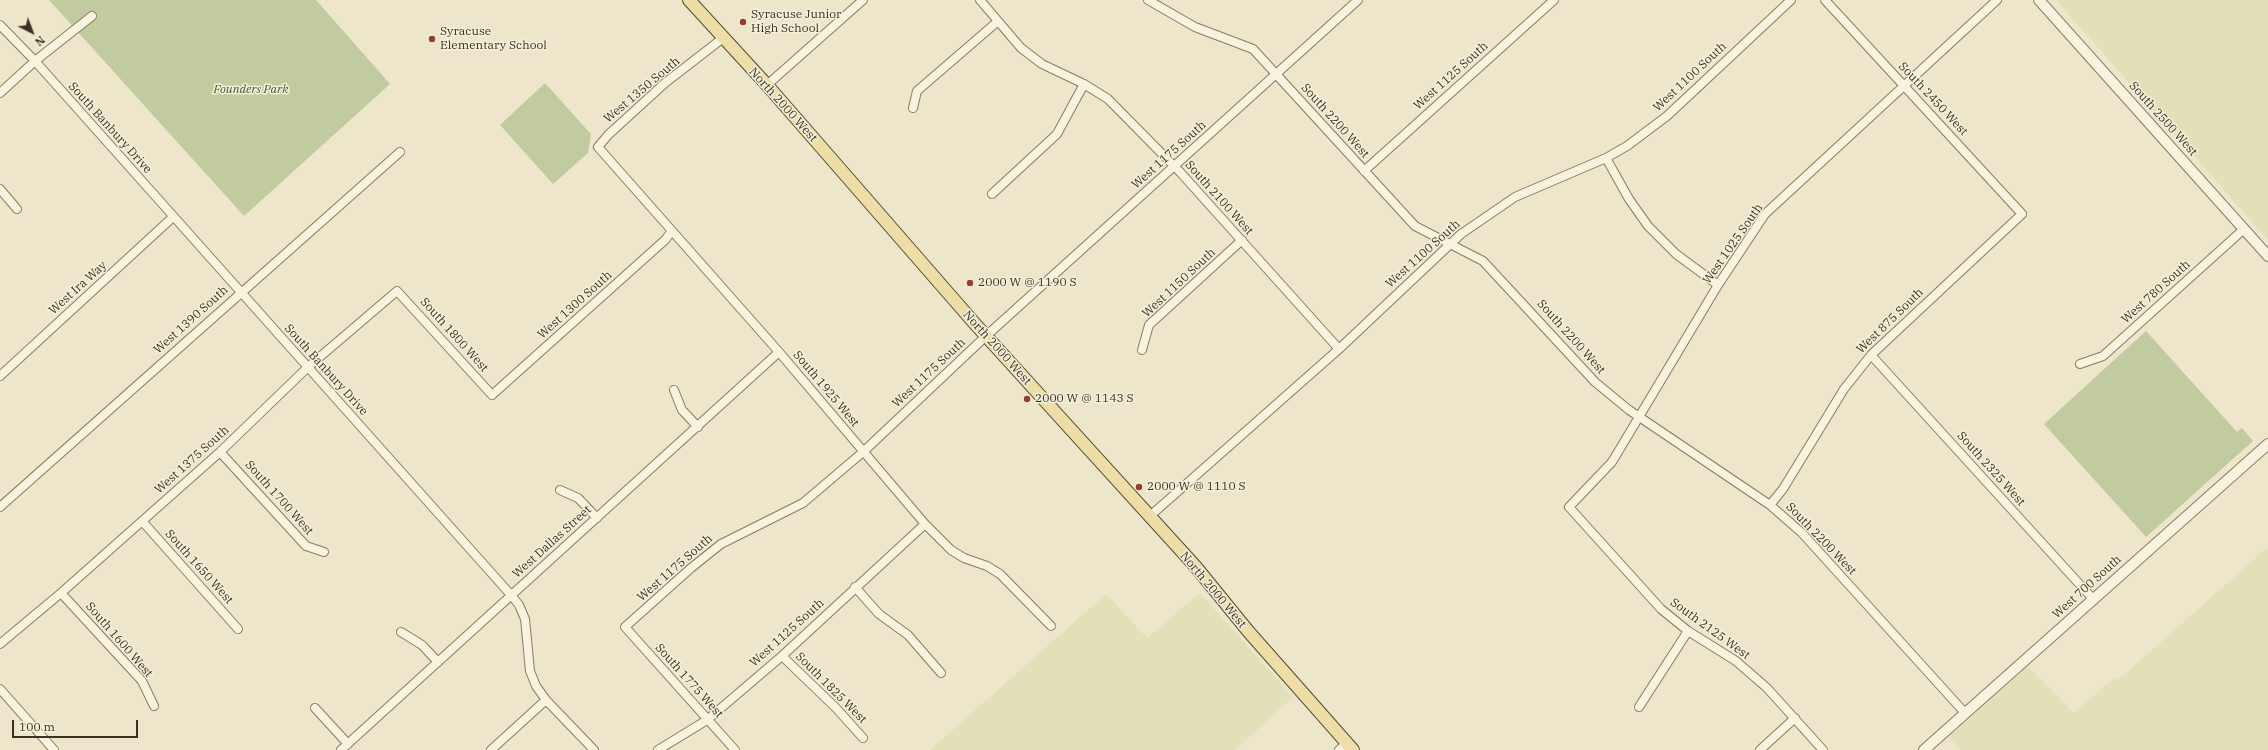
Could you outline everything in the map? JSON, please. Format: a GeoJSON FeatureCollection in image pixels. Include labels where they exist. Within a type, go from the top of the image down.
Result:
{"type":"FeatureCollection","features":[{"type":"Feature","properties":{"kind":"main road","name":"North 2000 West"},"geometry":{"type":"LineString","coordinates":[[689,0],[766,85],[986,336],[1196,567],[1346,748]]}},
{"type":"Feature","properties":{"kind":"street"},"geometry":{"type":"LineString","coordinates":[[766,85],[863,0]]}},
{"type":"Feature","properties":{"kind":"street","name":"South 2100 West"},"geometry":{"type":"LineString","coordinates":[[980,0],[997,22],[1021,48],[1042,64],[1084,84],[1108,99],[1175,167],[1339,349]]}},
{"type":"Feature","properties":{"kind":"street","name":"South 2200 West"},"geometry":{"type":"LineString","coordinates":[[1148,0],[1195,27],[1253,49],[1415,226],[1451,243],[1483,261],[1595,382],[1640,417],[1770,505],[1802,533],[1965,713]]}},
{"type":"Feature","properties":{"kind":"street","name":"West 1175 South"},"geometry":{"type":"LineString","coordinates":[[625,627],[691,568],[721,544],[803,504],[863,452],[986,336],[1175,167],[1276,73],[1358,0]]}},
{"type":"Feature","properties":{"kind":"street","name":"West 1125 South"},"geometry":{"type":"LineString","coordinates":[[1364,171],[1554,0]]}},
{"type":"Feature","properties":{"kind":"street","name":"West 1100 South"},"geometry":{"type":"LineString","coordinates":[[1150,516],[1339,349],[1461,234],[1515,197],[1606,158],[1626,146],[1667,116],[1791,0]]}},
{"type":"Feature","properties":{"kind":"street","name":"South 2450 West"},"geometry":{"type":"LineString","coordinates":[[1825,0],[2022,214]]}},
{"type":"Feature","properties":{"kind":"street","name":"West 1025 South"},"geometry":{"type":"LineString","coordinates":[[1569,507],[1612,462],[1718,285],[1765,214],[1997,0]]}},
{"type":"Feature","properties":{"kind":"street","name":"South 2500 West"},"geometry":{"type":"LineString","coordinates":[[2039,0],[2268,256]]}},
{"type":"Feature","properties":{"kind":"street"},"geometry":{"type":"LineString","coordinates":[[0,93],[35,61],[92,16]]}},
{"type":"Feature","properties":{"kind":"street"},"geometry":{"type":"LineString","coordinates":[[913,108],[917,92],[997,22]]}},
{"type":"Feature","properties":{"kind":"street","name":"South Banbury Drive"},"geometry":{"type":"LineString","coordinates":[[0,25],[35,61],[519,604],[525,619],[530,671],[536,686],[546,700],[594,750]]}},
{"type":"Feature","properties":{"kind":"street","name":"West 1350 South"},"geometry":{"type":"LineString","coordinates":[[598,147],[608,135],[665,83],[723,38]]}},
{"type":"Feature","properties":{"kind":"street"},"geometry":{"type":"LineString","coordinates":[[992,194],[1056,134],[1084,84]]}},
{"type":"Feature","properties":{"kind":"street","name":"South 1925 West"},"geometry":{"type":"LineString","coordinates":[[598,147],[779,352],[925,524],[951,550],[1000,574],[1051,626]]}},
{"type":"Feature","properties":{"kind":"street","name":"West 1390 South"},"geometry":{"type":"LineString","coordinates":[[0,507],[400,152]]}},
{"type":"Feature","properties":{"kind":"street"},"geometry":{"type":"LineString","coordinates":[[1606,158],[1629,199],[1648,226],[1676,254],[1718,285]]}},
{"type":"Feature","properties":{"kind":"street"},"geometry":{"type":"LineString","coordinates":[[0,189],[17,209]]}},
{"type":"Feature","properties":{"kind":"street","name":"West 875 South"},"geometry":{"type":"LineString","coordinates":[[1770,505],[1783,489],[1844,389],[1871,355],[1885,340],[2022,214]]}},
{"type":"Feature","properties":{"kind":"street","name":"West Ira Way"},"geometry":{"type":"LineString","coordinates":[[0,376],[173,217]]}},
{"type":"Feature","properties":{"kind":"street","name":"West 780 South"},"geometry":{"type":"LineString","coordinates":[[2080,364],[2103,356],[2244,229]]}},
{"type":"Feature","properties":{"kind":"street","name":"West 1300 South"},"geometry":{"type":"LineString","coordinates":[[492,395],[660,245],[672,231]]}},
{"type":"Feature","properties":{"kind":"street","name":"West 1150 South"},"geometry":{"type":"LineString","coordinates":[[1142,350],[1149,325],[1242,240]]}},
{"type":"Feature","properties":{"kind":"street","name":"South 1800 West"},"geometry":{"type":"LineString","coordinates":[[397,291],[492,395]]}},
{"type":"Feature","properties":{"kind":"street","name":"West 1375 South"},"geometry":{"type":"LineString","coordinates":[[0,644],[61,593],[220,452],[308,367],[397,291]]}},
{"type":"Feature","properties":{"kind":"street","name":"West Dallas Street"},"geometry":{"type":"LineString","coordinates":[[341,750],[779,352]]}},
{"type":"Feature","properties":{"kind":"street","name":"South 2325 West"},"geometry":{"type":"LineString","coordinates":[[1871,355],[2093,599]]}},
{"type":"Feature","properties":{"kind":"street"},"geometry":{"type":"LineString","coordinates":[[674,390],[682,410],[698,427]]}},
{"type":"Feature","properties":{"kind":"street","name":"West 700 South"},"geometry":{"type":"LineString","coordinates":[[1924,750],[2268,444]]}},
{"type":"Feature","properties":{"kind":"street","name":"South 1700 West"},"geometry":{"type":"LineString","coordinates":[[220,452],[306,546],[324,552]]}},
{"type":"Feature","properties":{"kind":"street"},"geometry":{"type":"LineString","coordinates":[[560,490],[578,498],[597,518]]}},
{"type":"Feature","properties":{"kind":"street","name":"South 2125 West"},"geometry":{"type":"LineString","coordinates":[[1569,507],[1660,609],[1688,631],[1736,662],[1767,688],[1823,750]]}},
{"type":"Feature","properties":{"kind":"street","name":"South 1650 West"},"geometry":{"type":"LineString","coordinates":[[142,521],[238,629]]}},
{"type":"Feature","properties":{"kind":"street","name":"West 1125 South"},"geometry":{"type":"LineString","coordinates":[[658,750],[707,720],[782,656],[925,524]]}},
{"type":"Feature","properties":{"kind":"street"},"geometry":{"type":"LineString","coordinates":[[855,588],[879,614],[908,635],[942,673]]}},
{"type":"Feature","properties":{"kind":"street","name":"South 1600 West"},"geometry":{"type":"LineString","coordinates":[[61,593],[142,682],[154,706]]}},
{"type":"Feature","properties":{"kind":"street","name":"South 1775 West"},"geometry":{"type":"LineString","coordinates":[[625,627],[735,750]]}},
{"type":"Feature","properties":{"kind":"street"},"geometry":{"type":"LineString","coordinates":[[1639,707],[1688,631]]}},
{"type":"Feature","properties":{"kind":"street"},"geometry":{"type":"LineString","coordinates":[[400,632],[422,645],[438,662]]}},
{"type":"Feature","properties":{"kind":"street","name":"South 1825 West"},"geometry":{"type":"LineString","coordinates":[[782,656],[836,708],[863,738]]}},
{"type":"Feature","properties":{"kind":"street"},"geometry":{"type":"LineString","coordinates":[[0,689],[54,750]]}},
{"type":"Feature","properties":{"kind":"street"},"geometry":{"type":"LineString","coordinates":[[491,750],[546,700]]}},
{"type":"Feature","properties":{"kind":"street"},"geometry":{"type":"LineString","coordinates":[[315,708],[348,744]]}},
{"type":"Feature","properties":{"kind":"street"},"geometry":{"type":"LineString","coordinates":[[1760,750],[1795,718]]}},
{"type":"Feature","properties":{"kind":"shaded area"},"geometry":{"type":"Polygon","coordinates":[[[2056,0],[2268,0],[2268,240],[2056,0]]]}},
{"type":"Feature","properties":{"kind":"shaded area"},"geometry":{"type":"Polygon","coordinates":[[[2268,547],[2268,750],[1961,750],[1949,737],[2028,666],[2074,713],[2115,677],[2118,680],[2268,547]]]}},
{"type":"Feature","properties":{"kind":"shaded area"},"geometry":{"type":"Polygon","coordinates":[[[1200,593],[1293,697],[1235,750],[930,750],[1106,594],[1147,638],[1200,593]]]}},
{"type":"Feature","properties":{"kind":"green space","name":"Founders Park"},"geometry":{"type":"Polygon","coordinates":[[[49,0],[316,0],[390,84],[244,216],[49,0]]]}},
{"type":"Feature","properties":{"kind":"green space"},"geometry":{"type":"Polygon","coordinates":[[[545,83],[591,134],[588,153],[553,184],[500,125],[545,83]]]}},
{"type":"Feature","properties":{"kind":"green space"},"geometry":{"type":"Polygon","coordinates":[[[2146,331],[2237,432],[2242,428],[2253,441],[2146,537],[2044,424],[2146,331]]]}},
{"type":"Feature","properties":{"kind":"place","name":"Syracuse Junior High School"},"geometry":{"type":"Point","coordinates":[743,22]}},
{"type":"Feature","properties":{"kind":"place","name":"Syracuse Elementary School"},"geometry":{"type":"Point","coordinates":[432,39]}},
{"type":"Feature","properties":{"kind":"place","name":"2000 W @ 1190 S"},"geometry":{"type":"Point","coordinates":[970,283]}},
{"type":"Feature","properties":{"kind":"place","name":"2000 W @ 1143 S"},"geometry":{"type":"Point","coordinates":[1027,399]}},
{"type":"Feature","properties":{"kind":"place","name":"2000 W @ 1110 S"},"geometry":{"type":"Point","coordinates":[1139,487]}}]}
